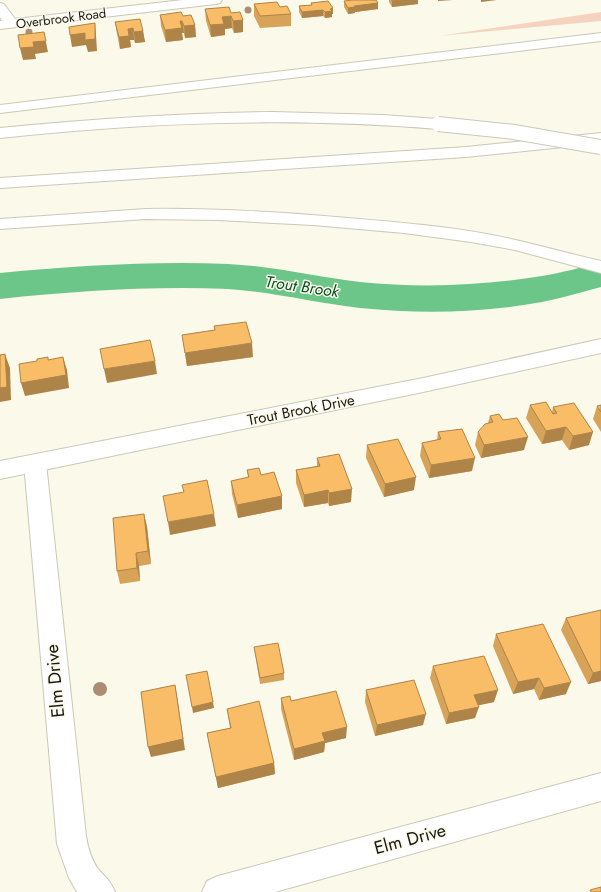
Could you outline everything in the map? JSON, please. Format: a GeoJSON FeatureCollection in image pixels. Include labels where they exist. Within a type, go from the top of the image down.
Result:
{"type":"FeatureCollection","features":[{"type":"Feature","properties":{"kind":"main road","name":"Overbrook Road"},"geometry":{"type":"LineString","coordinates":[[6,24],[216,0]]}},
{"type":"Feature","properties":{"kind":"main road"},"geometry":{"type":"LineString","coordinates":[[0,7],[6,24]]}},
{"type":"Feature","properties":{"kind":"main road"},"geometry":{"type":"LineString","coordinates":[[0,109],[601,37]]}},
{"type":"Feature","properties":{"kind":"main road"},"geometry":{"type":"LineString","coordinates":[[0,133],[107,122],[193,117],[308,117],[438,124],[521,133],[601,147]]}},
{"type":"Feature","properties":{"kind":"main road"},"geometry":{"type":"LineString","coordinates":[[0,184],[451,153],[601,138]]}},
{"type":"Feature","properties":{"kind":"main road"},"geometry":{"type":"LineString","coordinates":[[0,224],[85,217],[147,214],[242,216],[395,227],[514,245],[601,267]]}},
{"type":"Feature","properties":{"kind":"main road","name":"Trout Brook Drive"},"geometry":{"type":"LineString","coordinates":[[0,470],[423,385],[601,346]]}},
{"type":"Feature","properties":{"kind":"main road","name":"Elm Drive"},"geometry":{"type":"LineString","coordinates":[[35,463],[71,836],[74,852],[80,867],[86,878],[99,892]]}},
{"type":"Feature","properties":{"kind":"main road","name":"Elm Drive"},"geometry":{"type":"LineString","coordinates":[[218,892],[601,787]]}},
{"type":"Feature","properties":{"kind":"shaded area"},"geometry":{"type":"Polygon","coordinates":[[[601,12],[601,21],[438,36],[601,12]]]}},
{"type":"Feature","properties":{"kind":"building"},"geometry":{"type":"Polygon","coordinates":[[[376,0],[378,3],[348,8],[344,1],[376,0]]]}},
{"type":"Feature","properties":{"kind":"building"},"geometry":{"type":"Polygon","coordinates":[[[328,1],[333,8],[330,9],[332,11],[325,12],[323,10],[302,12],[299,6],[312,5],[311,3],[328,1]]]}},
{"type":"Feature","properties":{"kind":"building"},"geometry":{"type":"Polygon","coordinates":[[[277,2],[280,7],[287,6],[291,14],[260,16],[254,4],[277,2]]]}},
{"type":"Feature","properties":{"kind":"building"},"geometry":{"type":"Polygon","coordinates":[[[229,7],[231,13],[240,12],[243,20],[233,21],[231,16],[222,17],[224,24],[210,25],[205,9],[229,7]]]}},
{"type":"Feature","properties":{"kind":"building"},"geometry":{"type":"Polygon","coordinates":[[[181,12],[183,16],[191,15],[195,25],[184,26],[182,21],[180,21],[182,28],[165,30],[160,15],[181,12]]]}},
{"type":"Feature","properties":{"kind":"building"},"geometry":{"type":"Polygon","coordinates":[[[140,19],[143,31],[134,32],[133,28],[128,29],[129,36],[119,37],[115,22],[140,19]]]}},
{"type":"Feature","properties":{"kind":"building"},"geometry":{"type":"Polygon","coordinates":[[[95,23],[95,39],[85,40],[85,33],[70,35],[69,27],[95,23]]]}},
{"type":"Feature","properties":{"kind":"building"},"geometry":{"type":"Polygon","coordinates":[[[44,32],[46,41],[33,42],[34,47],[20,48],[18,35],[44,32]]]}},
{"type":"Feature","properties":{"kind":"building"},"geometry":{"type":"Polygon","coordinates":[[[246,322],[252,343],[185,353],[182,335],[215,330],[214,326],[246,322]]]}},
{"type":"Feature","properties":{"kind":"building"},"geometry":{"type":"Polygon","coordinates":[[[150,340],[155,361],[104,369],[100,349],[150,340]]]}},
{"type":"Feature","properties":{"kind":"building"},"geometry":{"type":"Polygon","coordinates":[[[5,354],[7,387],[0,388],[0,355],[5,354]]]}},
{"type":"Feature","properties":{"kind":"building"},"geometry":{"type":"Polygon","coordinates":[[[48,357],[48,360],[63,357],[66,375],[21,383],[19,364],[37,361],[37,359],[48,357]]]}},
{"type":"Feature","properties":{"kind":"building"},"geometry":{"type":"Polygon","coordinates":[[[546,402],[553,414],[557,413],[553,407],[574,403],[593,432],[573,436],[566,427],[546,431],[530,405],[546,402]]]}},
{"type":"Feature","properties":{"kind":"building"},"geometry":{"type":"Polygon","coordinates":[[[601,405],[601,412],[597,406],[601,405]]]}},
{"type":"Feature","properties":{"kind":"building"},"geometry":{"type":"Polygon","coordinates":[[[499,414],[503,420],[517,418],[528,437],[484,445],[478,432],[485,424],[493,422],[490,416],[499,414]]]}},
{"type":"Feature","properties":{"kind":"building"},"geometry":{"type":"Polygon","coordinates":[[[462,429],[475,458],[431,465],[422,443],[441,439],[438,432],[462,429]]]}},
{"type":"Feature","properties":{"kind":"building"},"geometry":{"type":"Polygon","coordinates":[[[398,439],[416,477],[385,484],[367,445],[398,439]]]}},
{"type":"Feature","properties":{"kind":"building"},"geometry":{"type":"Polygon","coordinates":[[[339,454],[352,489],[329,493],[328,490],[304,495],[296,470],[320,466],[317,458],[339,454]]]}},
{"type":"Feature","properties":{"kind":"building"},"geometry":{"type":"Polygon","coordinates":[[[259,468],[261,475],[274,472],[282,496],[237,505],[231,481],[249,477],[247,470],[259,468]]]}},
{"type":"Feature","properties":{"kind":"building"},"geometry":{"type":"Polygon","coordinates":[[[207,480],[214,514],[168,522],[163,496],[184,492],[182,485],[207,480]]]}},
{"type":"Feature","properties":{"kind":"building"},"geometry":{"type":"Polygon","coordinates":[[[144,514],[148,551],[136,553],[137,568],[117,571],[113,518],[144,514]]]}},
{"type":"Feature","properties":{"kind":"building"},"geometry":{"type":"Polygon","coordinates":[[[601,610],[601,671],[593,673],[566,618],[601,610]]]}},
{"type":"Feature","properties":{"kind":"building"},"geometry":{"type":"Polygon","coordinates":[[[543,624],[571,682],[544,688],[539,678],[518,682],[496,634],[543,624]]]}},
{"type":"Feature","properties":{"kind":"building"},"geometry":{"type":"Polygon","coordinates":[[[278,643],[284,673],[260,678],[254,647],[278,643]]]}},
{"type":"Feature","properties":{"kind":"building"},"geometry":{"type":"Polygon","coordinates":[[[484,656],[498,690],[474,695],[479,707],[449,713],[433,666],[484,656]]]}},
{"type":"Feature","properties":{"kind":"building"},"geometry":{"type":"Polygon","coordinates":[[[207,671],[213,702],[192,707],[186,675],[207,671]]]}},
{"type":"Feature","properties":{"kind":"building"},"geometry":{"type":"Polygon","coordinates":[[[414,680],[426,714],[377,725],[366,690],[414,680]]]}},
{"type":"Feature","properties":{"kind":"building"},"geometry":{"type":"Polygon","coordinates":[[[175,685],[183,739],[148,747],[141,692],[175,685]]]}},
{"type":"Feature","properties":{"kind":"building"},"geometry":{"type":"Polygon","coordinates":[[[336,691],[347,727],[322,733],[325,741],[294,749],[281,698],[290,696],[291,701],[336,691]]]}},
{"type":"Feature","properties":{"kind":"building"},"geometry":{"type":"Polygon","coordinates":[[[259,701],[274,763],[216,777],[207,733],[231,728],[227,709],[259,701]]]}},
{"type":"Feature","properties":{"kind":"building"},"geometry":{"type":"Polygon","coordinates":[[[601,887],[601,892],[591,892],[590,890],[601,887]]]}},
{"type":"Feature","properties":{"kind":"waterway","name":"Trout Brook"},"geometry":{"type":"LineString","coordinates":[[0,286],[114,277],[199,276],[261,280],[360,295],[406,298],[451,298],[497,295],[542,289],[601,275]]}}]}
